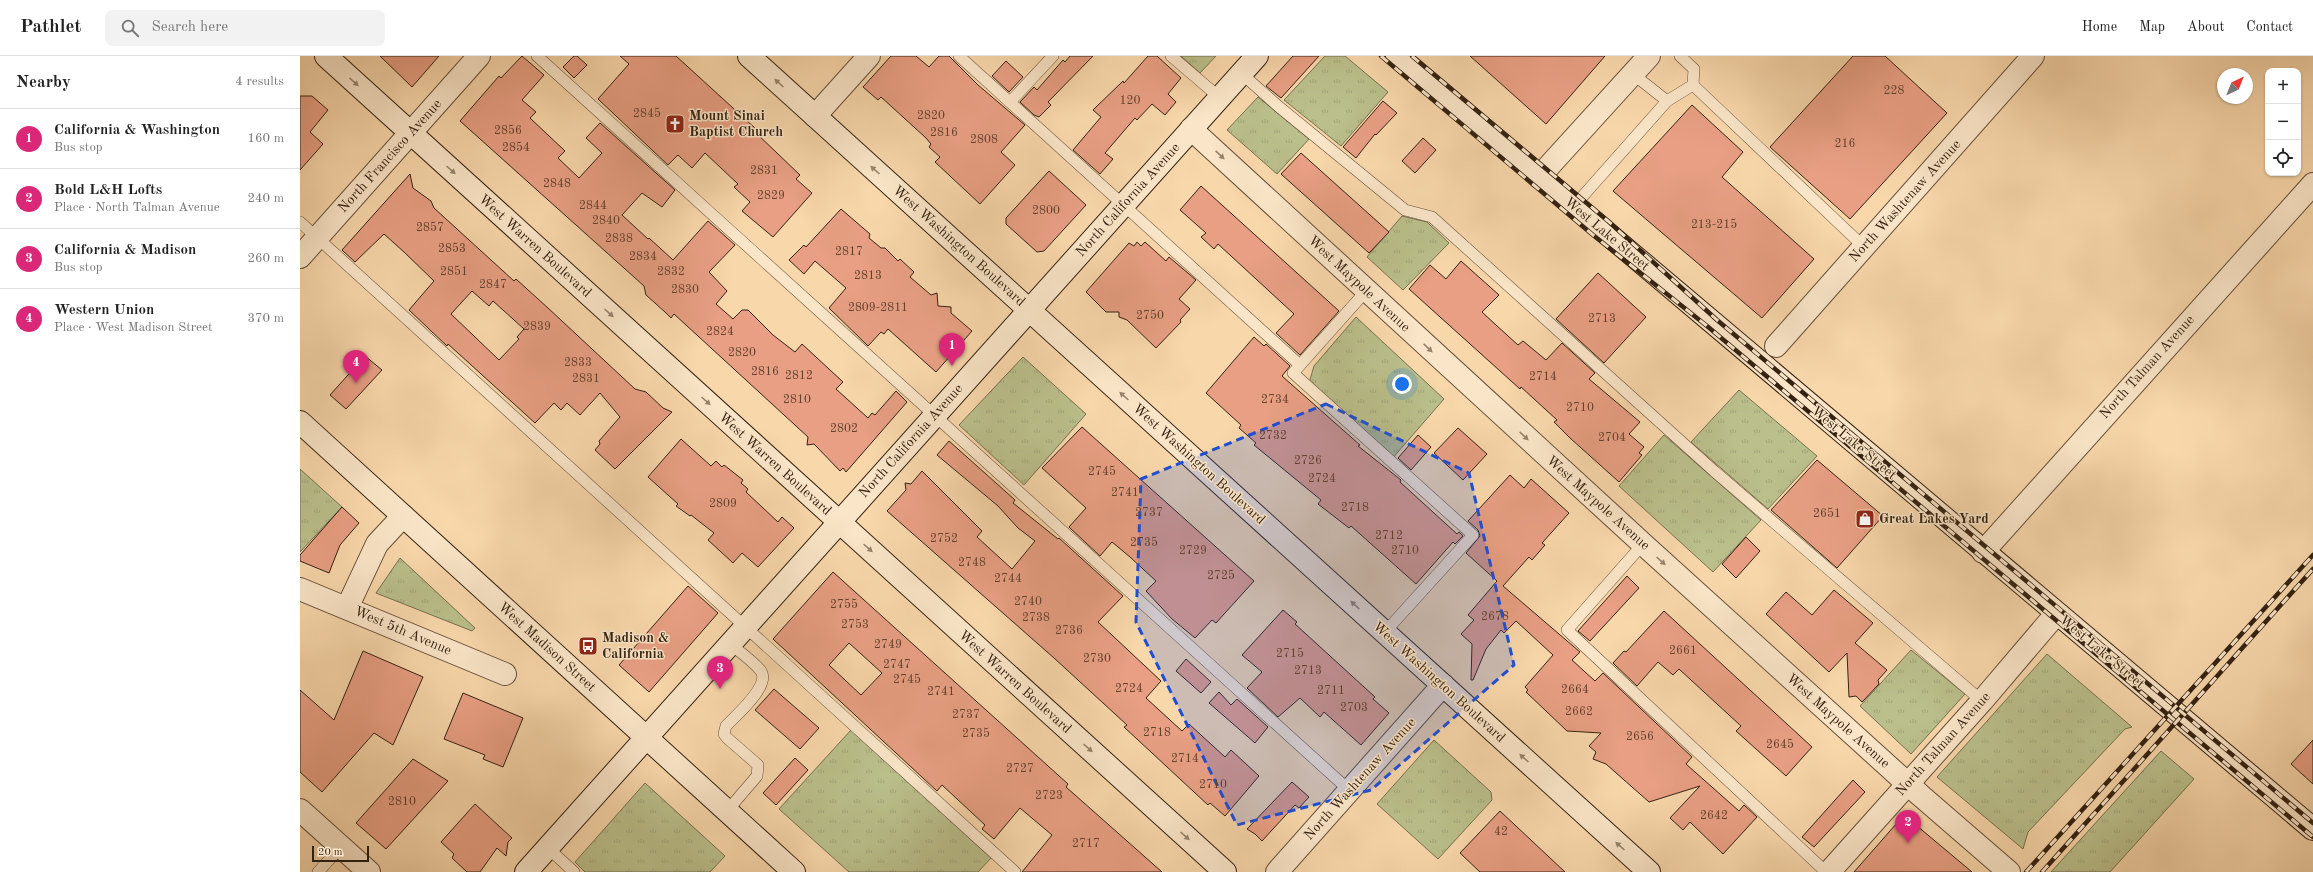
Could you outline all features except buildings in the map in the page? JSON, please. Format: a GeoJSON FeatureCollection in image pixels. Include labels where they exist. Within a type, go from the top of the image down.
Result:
{"type":"FeatureCollection","features":[{"type":"Feature","properties":{"kind":"street","name":"West Warren Boulevard"},"geometry":{"type":"LineString","coordinates":[[326,56],[1225,872]]}},
{"type":"Feature","properties":{"kind":"street","name":"North Francisco Avenue"},"geometry":{"type":"LineString","coordinates":[[300,257],[479,56]]}},
{"type":"Feature","properties":{"kind":"street","name":"West Washington Boulevard"},"geometry":{"type":"LineString","coordinates":[[749,56],[1649,872]]}},
{"type":"Feature","properties":{"kind":"street"},"geometry":{"type":"LineString","coordinates":[[815,116],[869,56]]}},
{"type":"Feature","properties":{"kind":"street","name":"North California Avenue"},"geometry":{"type":"LineString","coordinates":[[526,872],[1028,309],[1124,205],[1257,56]]}},
{"type":"Feature","properties":{"kind":"street","name":"West Lake Street"},"geometry":{"type":"LineString","coordinates":[[1397,56],[2056,614],[2313,829]]}},
{"type":"Feature","properties":{"kind":"street"},"geometry":{"type":"LineString","coordinates":[[1539,177],[1648,56]]}},
{"type":"Feature","properties":{"kind":"street","name":"North Washtenaw Avenue"},"geometry":{"type":"LineString","coordinates":[[1761,364],[2033,56]]}},
{"type":"Feature","properties":{"kind":"street","name":"West Maypole Avenue"},"geometry":{"type":"LineString","coordinates":[[1191,129],[1643,544],[1908,784],[2009,872]]}},
{"type":"Feature","properties":{"kind":"street","name":"North Talman Avenue"},"geometry":{"type":"LineString","coordinates":[[1983,552],[2313,184]]}},
{"type":"Feature","properties":{"kind":"street","name":"West Madison Street"},"geometry":{"type":"LineString","coordinates":[[300,422],[794,872]]}},
{"type":"Feature","properties":{"kind":"street"},"geometry":{"type":"LineString","coordinates":[[347,608],[377,544],[403,516]]}},
{"type":"Feature","properties":{"kind":"street","name":"West 5th Avenue"},"geometry":{"type":"LineString","coordinates":[[300,588],[505,674]]}},
{"type":"Feature","properties":{"kind":"street","name":"North Talman Avenue"},"geometry":{"type":"LineString","coordinates":[[1828,872],[1982,701],[2056,614]]}},
{"type":"Feature","properties":{"kind":"street","name":"North Washtenaw Avenue"},"geometry":{"type":"LineString","coordinates":[[1277,872],[1443,685]]}},
{"type":"Feature","properties":{"kind":"street"},"geometry":{"type":"LineString","coordinates":[[300,810],[368,872]]}},
{"type":"Feature","properties":{"kind":"lane"},"geometry":{"type":"LineString","coordinates":[[537,56],[1350,791]]}},
{"type":"Feature","properties":{"kind":"lane"},"geometry":{"type":"LineString","coordinates":[[959,56],[1300,365]]}},
{"type":"Feature","properties":{"kind":"lane"},"geometry":{"type":"LineString","coordinates":[[1010,102],[1053,56]]}},
{"type":"Feature","properties":{"kind":"lane"},"geometry":{"type":"LineString","coordinates":[[1171,56],[1220,97]]}},
{"type":"Feature","properties":{"kind":"lane"},"geometry":{"type":"LineString","coordinates":[[1680,56],[1694,68],[1693,85],[1864,247]]}},
{"type":"Feature","properties":{"kind":"lane"},"geometry":{"type":"LineString","coordinates":[[1242,73],[1278,106],[1405,210],[1432,217],[1714,471],[1982,701]]}},
{"type":"Feature","properties":{"kind":"lane"},"geometry":{"type":"LineString","coordinates":[[1633,74],[1667,101]]}},
{"type":"Feature","properties":{"kind":"lane"},"geometry":{"type":"LineString","coordinates":[[1574,206],[1667,101],[1693,85]]}},
{"type":"Feature","properties":{"kind":"lane"},"geometry":{"type":"LineString","coordinates":[[300,222],[1015,872]]}},
{"type":"Feature","properties":{"kind":"lane"},"geometry":{"type":"LineString","coordinates":[[1366,291],[1293,373],[1473,535],[1385,632]]}},
{"type":"Feature","properties":{"kind":"lane"},"geometry":{"type":"LineString","coordinates":[[1643,544],[1566,630],[1828,872]]}},
{"type":"Feature","properties":{"kind":"lane"},"geometry":{"type":"LineString","coordinates":[[727,811],[757,776],[759,770],[758,765],[724,734],[726,726],[760,690],[763,678],[761,672],[730,644]]}},
{"type":"Feature","properties":{"kind":"lane"},"geometry":{"type":"LineString","coordinates":[[318,872],[341,847]]}},
{"type":"Feature","properties":{"kind":"lane"},"geometry":{"type":"LineString","coordinates":[[548,848],[574,872]]}},
{"type":"Feature","properties":{"kind":"highlighted area"},"geometry":{"type":"Polygon","coordinates":[[[1326,404],[1469,473],[1514,665],[1371,790],[1237,825],[1136,622],[1141,479],[1326,404]]]}},
{"type":"Feature","properties":{"kind":"green space"},"geometry":{"type":"Polygon","coordinates":[[[1181,56],[1216,56],[1200,73],[1181,56]]]}},
{"type":"Feature","properties":{"kind":"green space"},"geometry":{"type":"Polygon","coordinates":[[[1325,56],[1345,56],[1388,92],[1341,146],[1284,100],[1325,56]]]}},
{"type":"Feature","properties":{"kind":"green space"},"geometry":{"type":"Polygon","coordinates":[[[1258,97],[1309,139],[1277,174],[1227,130],[1258,97]]]}},
{"type":"Feature","properties":{"kind":"green space"},"geometry":{"type":"Polygon","coordinates":[[[1402,216],[1427,222],[1449,243],[1403,290],[1367,257],[1402,216]]]}},
{"type":"Feature","properties":{"kind":"green space"},"geometry":{"type":"Polygon","coordinates":[[[1356,317],[1444,399],[1391,460],[1309,383],[1314,366],[1356,317]]]}},
{"type":"Feature","properties":{"kind":"green space"},"geometry":{"type":"Polygon","coordinates":[[[1023,357],[1086,414],[1024,485],[959,425],[1023,357]]]}},
{"type":"Feature","properties":{"kind":"green space"},"geometry":{"type":"Polygon","coordinates":[[[1739,390],[1817,456],[1768,509],[1691,442],[1739,390]]]}},
{"type":"Feature","properties":{"kind":"green space"},"geometry":{"type":"Polygon","coordinates":[[[1664,435],[1761,520],[1713,572],[1619,486],[1664,435]]]}},
{"type":"Feature","properties":{"kind":"green space"},"geometry":{"type":"Polygon","coordinates":[[[300,469],[342,507],[300,552],[300,469]]]}},
{"type":"Feature","properties":{"kind":"green space"},"geometry":{"type":"Polygon","coordinates":[[[400,558],[475,628],[472,631],[376,593],[400,558]]]}},
{"type":"Feature","properties":{"kind":"green space"},"geometry":{"type":"Polygon","coordinates":[[[1911,650],[1965,694],[1911,754],[1860,706],[1911,650]]]}},
{"type":"Feature","properties":{"kind":"green space"},"geometry":{"type":"Polygon","coordinates":[[[2047,654],[2132,727],[2125,729],[2028,832],[2023,849],[1937,777],[2047,654]]]}},
{"type":"Feature","properties":{"kind":"green space"},"geometry":{"type":"Polygon","coordinates":[[[851,730],[991,858],[978,872],[849,872],[779,809],[851,730]]]}},
{"type":"Feature","properties":{"kind":"green space"},"geometry":{"type":"Polygon","coordinates":[[[1434,740],[1491,792],[1492,800],[1438,859],[1377,804],[1434,740]]]}},
{"type":"Feature","properties":{"kind":"green space"},"geometry":{"type":"Polygon","coordinates":[[[2161,751],[2194,779],[2110,872],[2051,872],[2161,751]]]}},
{"type":"Feature","properties":{"kind":"green space"},"geometry":{"type":"Polygon","coordinates":[[[645,783],[725,856],[710,872],[585,872],[575,862],[645,783]]]}},
{"type":"Feature","properties":{"kind":"railway"},"geometry":{"type":"LineString","coordinates":[[1381,56],[1593,235],[1707,326],[2313,837]]}},
{"type":"Feature","properties":{"kind":"railway"},"geometry":{"type":"LineString","coordinates":[[1412,56],[1608,221],[1717,320],[2313,823]]}},
{"type":"Feature","properties":{"kind":"railway"},"geometry":{"type":"LineString","coordinates":[[2026,872],[2313,555]]}},
{"type":"Feature","properties":{"kind":"railway"},"geometry":{"type":"LineString","coordinates":[[2042,872],[2313,569]]}},
{"type":"Feature","properties":{"kind":"place","name":"Mount Sinai Baptist Church"},"geometry":{"type":"Point","coordinates":[675,124]}},
{"type":"Feature","properties":{"kind":"place","name":"California & Washington"},"geometry":{"type":"Point","coordinates":[952,366]}},
{"type":"Feature","properties":{"kind":"place","name":"Western Union"},"geometry":{"type":"Point","coordinates":[356,383]}},
{"type":"Feature","properties":{"kind":"place","name":"Great Lakes Yard"},"geometry":{"type":"Point","coordinates":[1865,519]}},
{"type":"Feature","properties":{"kind":"place","name":"Madison & California"},"geometry":{"type":"Point","coordinates":[588,646]}},
{"type":"Feature","properties":{"kind":"place","name":"California & Madison"},"geometry":{"type":"Point","coordinates":[720,689]}},
{"type":"Feature","properties":{"kind":"place","name":"Bold L&H Lofts"},"geometry":{"type":"Point","coordinates":[1908,843]}}]}
